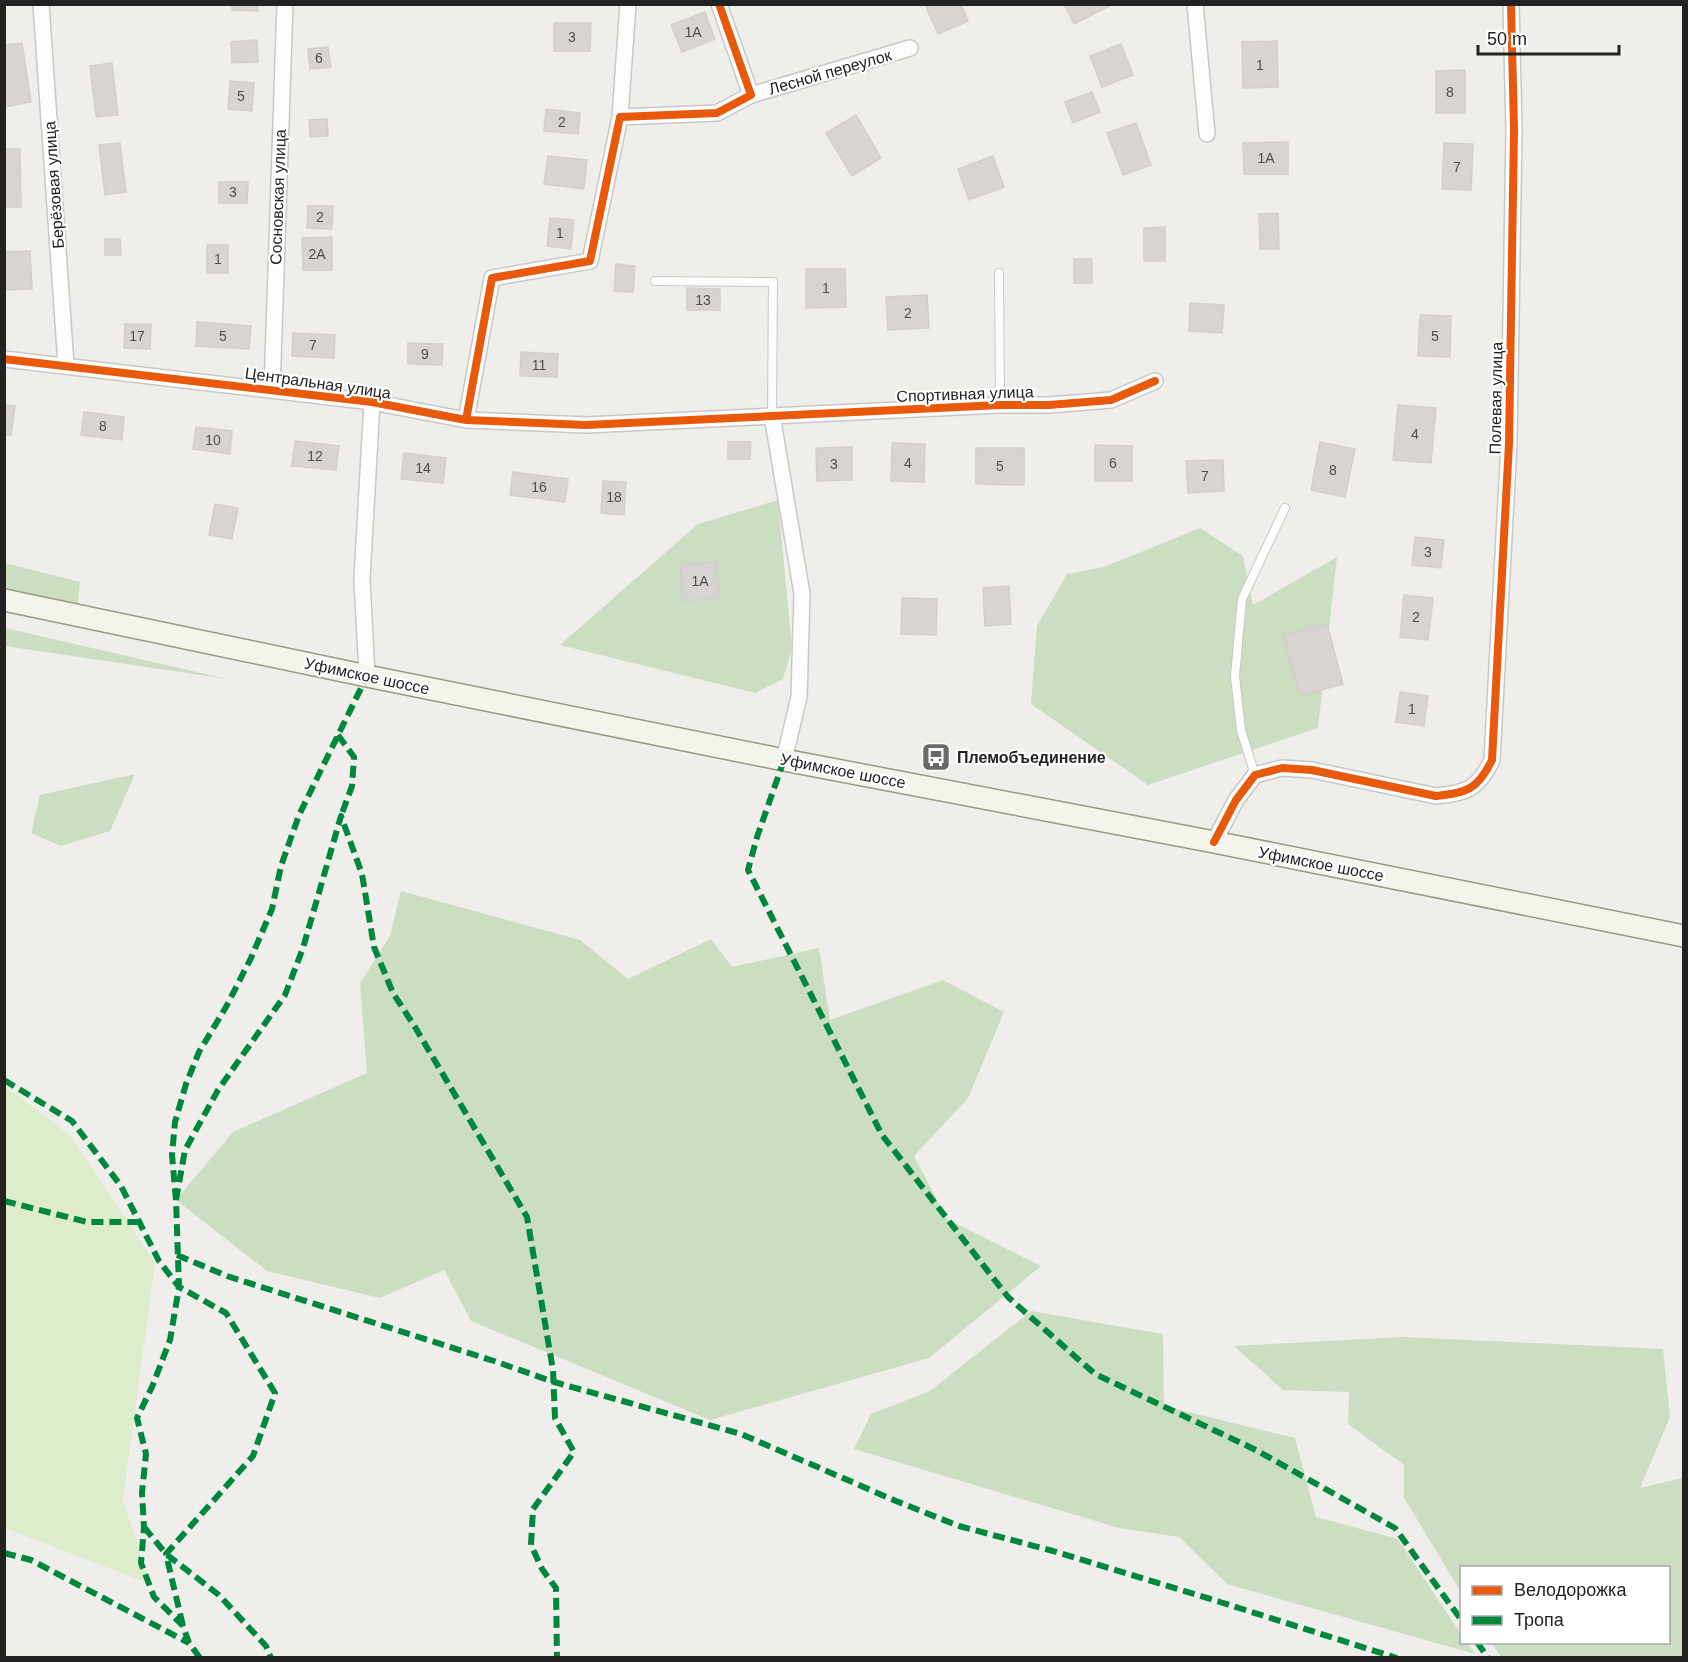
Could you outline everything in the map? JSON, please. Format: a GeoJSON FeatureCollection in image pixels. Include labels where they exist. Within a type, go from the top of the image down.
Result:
{"type":"FeatureCollection","features":[{"type":"Feature","properties":{"kind":"main road","name":"Уфимское шоссе"},"geometry":{"type":"LineString","coordinates":[[4,600],[784,760],[1214,842],[1683,936]]}},
{"type":"Feature","properties":{"kind":"street","name":"Берёзовая улица"},"geometry":{"type":"LineString","coordinates":[[41,4],[66,365]]}},
{"type":"Feature","properties":{"kind":"street","name":"Сосновская улица"},"geometry":{"type":"LineString","coordinates":[[272,390],[285,4]]}},
{"type":"Feature","properties":{"kind":"street"},"geometry":{"type":"LineString","coordinates":[[466,420],[492,278],[590,261],[620,117],[628,4]]}},
{"type":"Feature","properties":{"kind":"street"},"geometry":{"type":"LineString","coordinates":[[620,117],[717,113],[751,95],[719,4]]}},
{"type":"Feature","properties":{"kind":"street"},"geometry":{"type":"LineString","coordinates":[[1194,4],[1207,134]]}},
{"type":"Feature","properties":{"kind":"street","name":"Полевая улица"},"geometry":{"type":"LineString","coordinates":[[1255,775],[1282,768],[1312,770],[1436,796],[1456,794],[1475,786],[1485,775],[1492,760],[1509,443],[1514,129],[1511,4]]}},
{"type":"Feature","properties":{"kind":"street","name":"Лесной переулок"},"geometry":{"type":"LineString","coordinates":[[751,95],[910,48]]}},
{"type":"Feature","properties":{"kind":"street","name":"Центральная улица"},"geometry":{"type":"LineString","coordinates":[[4,359],[372,402],[466,420],[586,425],[772,415]]}},
{"type":"Feature","properties":{"kind":"street","name":"Спортивная улица"},"geometry":{"type":"LineString","coordinates":[[772,415],[1049,405],[1111,400],[1155,381]]}},
{"type":"Feature","properties":{"kind":"street"},"geometry":{"type":"LineString","coordinates":[[366,676],[362,579],[372,402]]}},
{"type":"Feature","properties":{"kind":"street"},"geometry":{"type":"LineString","coordinates":[[772,415],[802,594],[799,697],[784,760]]}},
{"type":"Feature","properties":{"kind":"street"},"geometry":{"type":"LineString","coordinates":[[1214,842],[1236,800],[1255,775]]}},
{"type":"Feature","properties":{"kind":"lane"},"geometry":{"type":"LineString","coordinates":[[999,273],[1000,405]]}},
{"type":"Feature","properties":{"kind":"lane"},"geometry":{"type":"LineString","coordinates":[[655,281],[773,282],[772,415]]}},
{"type":"Feature","properties":{"kind":"lane"},"geometry":{"type":"LineString","coordinates":[[1255,775],[1241,730],[1235,676],[1242,599],[1285,508]]}},
{"type":"Feature","properties":{"kind":"green space"},"geometry":{"type":"Polygon","coordinates":[[[778,500],[792,648],[783,679],[755,693],[560,645],[698,524],[778,500]]]}},
{"type":"Feature","properties":{"kind":"green space"},"geometry":{"type":"Polygon","coordinates":[[[1200,528],[1243,556],[1253,605],[1337,557],[1318,728],[1148,785],[1031,704],[1037,626],[1067,574],[1104,567],[1200,528]]]}},
{"type":"Feature","properties":{"kind":"green space"},"geometry":{"type":"Polygon","coordinates":[[[5,563],[80,582],[78,604],[5,588],[5,563]]]}},
{"type":"Feature","properties":{"kind":"green space"},"geometry":{"type":"Polygon","coordinates":[[[5,628],[227,679],[5,646],[5,628]]]}},
{"type":"Feature","properties":{"kind":"green space"},"geometry":{"type":"Polygon","coordinates":[[[135,774],[110,831],[61,846],[31,833],[40,795],[135,774]]]}},
{"type":"Feature","properties":{"kind":"green space"},"geometry":{"type":"Polygon","coordinates":[[[401,891],[580,940],[628,979],[711,939],[732,967],[819,948],[830,1020],[943,980],[1004,1012],[968,1098],[914,1156],[947,1219],[1041,1266],[929,1358],[710,1420],[471,1321],[444,1270],[380,1298],[267,1271],[176,1200],[233,1132],[367,1073],[360,983],[390,936],[401,891]]]}},
{"type":"Feature","properties":{"kind":"green space"},"geometry":{"type":"Polygon","coordinates":[[[4,1085],[71,1136],[155,1263],[123,1500],[150,1584],[5,1528],[4,1085]]]}},
{"type":"Feature","properties":{"kind":"green space"},"geometry":{"type":"Polygon","coordinates":[[[1031,1311],[1163,1334],[1164,1406],[1295,1438],[1316,1517],[1398,1539],[1460,1632],[1460,1644],[1468,1644],[1475,1654],[1227,1584],[1179,1537],[1119,1528],[854,1449],[871,1414],[930,1391],[1031,1311]]]}},
{"type":"Feature","properties":{"kind":"green space"},"geometry":{"type":"Polygon","coordinates":[[[1403,1337],[1663,1349],[1670,1417],[1640,1488],[1683,1478],[1683,1657],[1501,1657],[1493,1644],[1670,1644],[1670,1566],[1460,1566],[1460,1590],[1404,1498],[1404,1465],[1348,1424],[1349,1392],[1283,1390],[1234,1346],[1403,1337]]]}},
{"type":"Feature","properties":{"kind":"building"},"geometry":{"type":"Polygon","coordinates":[[[232,4],[258,4],[258,11],[232,10],[232,4]]]}},
{"type":"Feature","properties":{"kind":"building"},"geometry":{"type":"Polygon","coordinates":[[[931,4],[961,4],[968,21],[938,34],[926,7],[931,4]]]}},
{"type":"Feature","properties":{"kind":"building"},"geometry":{"type":"Polygon","coordinates":[[[1064,4],[1113,4],[1074,24],[1064,4]]]}},
{"type":"Feature","properties":{"kind":"building"},"geometry":{"type":"Polygon","coordinates":[[[705,12],[715,39],[682,52],[671,25],[705,12]]]}},
{"type":"Feature","properties":{"kind":"building"},"geometry":{"type":"Polygon","coordinates":[[[554,23],[591,23],[590,51],[554,51],[554,23]]]}},
{"type":"Feature","properties":{"kind":"building"},"geometry":{"type":"Polygon","coordinates":[[[257,40],[258,62],[232,63],[231,42],[257,40]]]}},
{"type":"Feature","properties":{"kind":"building"},"geometry":{"type":"Polygon","coordinates":[[[1277,41],[1278,87],[1243,88],[1242,42],[1277,41]]]}},
{"type":"Feature","properties":{"kind":"building"},"geometry":{"type":"Polygon","coordinates":[[[22,43],[31,102],[4,107],[4,45],[22,43]]]}},
{"type":"Feature","properties":{"kind":"building"},"geometry":{"type":"Polygon","coordinates":[[[1121,44],[1133,75],[1102,87],[1090,56],[1121,44]]]}},
{"type":"Feature","properties":{"kind":"building"},"geometry":{"type":"Polygon","coordinates":[[[328,47],[331,67],[310,69],[308,49],[328,47]]]}},
{"type":"Feature","properties":{"kind":"building"},"geometry":{"type":"Polygon","coordinates":[[[112,63],[118,115],[96,117],[90,66],[112,63]]]}},
{"type":"Feature","properties":{"kind":"building"},"geometry":{"type":"Polygon","coordinates":[[[1465,70],[1465,113],[1436,113],[1436,71],[1465,70]]]}},
{"type":"Feature","properties":{"kind":"building"},"geometry":{"type":"Polygon","coordinates":[[[230,81],[254,83],[252,111],[228,109],[230,81]]]}},
{"type":"Feature","properties":{"kind":"building"},"geometry":{"type":"Polygon","coordinates":[[[1092,92],[1100,112],[1073,123],[1065,102],[1092,92]]]}},
{"type":"Feature","properties":{"kind":"building"},"geometry":{"type":"Polygon","coordinates":[[[546,109],[580,113],[578,134],[544,131],[546,109]]]}},
{"type":"Feature","properties":{"kind":"building"},"geometry":{"type":"Polygon","coordinates":[[[856,115],[881,158],[852,176],[826,133],[856,115]]]}},
{"type":"Feature","properties":{"kind":"building"},"geometry":{"type":"Polygon","coordinates":[[[327,119],[328,136],[310,137],[309,120],[327,119]]]}},
{"type":"Feature","properties":{"kind":"building"},"geometry":{"type":"Polygon","coordinates":[[[1136,123],[1151,165],[1123,175],[1107,133],[1136,123]]]}},
{"type":"Feature","properties":{"kind":"building"},"geometry":{"type":"Polygon","coordinates":[[[1288,142],[1288,174],[1244,174],[1243,143],[1288,142]]]}},
{"type":"Feature","properties":{"kind":"building"},"geometry":{"type":"Polygon","coordinates":[[[120,143],[126,192],[105,195],[99,145],[120,143]]]}},
{"type":"Feature","properties":{"kind":"building"},"geometry":{"type":"Polygon","coordinates":[[[1444,143],[1473,144],[1471,190],[1442,189],[1444,143]]]}},
{"type":"Feature","properties":{"kind":"building"},"geometry":{"type":"Polygon","coordinates":[[[4,149],[20,149],[21,207],[4,207],[4,149]]]}},
{"type":"Feature","properties":{"kind":"building"},"geometry":{"type":"Polygon","coordinates":[[[548,156],[587,160],[584,189],[544,184],[548,156]]]}},
{"type":"Feature","properties":{"kind":"building"},"geometry":{"type":"Polygon","coordinates":[[[993,156],[1004,187],[969,200],[958,169],[993,156]]]}},
{"type":"Feature","properties":{"kind":"building"},"geometry":{"type":"Polygon","coordinates":[[[219,182],[248,182],[247,203],[219,203],[219,182]]]}},
{"type":"Feature","properties":{"kind":"building"},"geometry":{"type":"Polygon","coordinates":[[[308,206],[333,206],[332,229],[307,228],[308,206]]]}},
{"type":"Feature","properties":{"kind":"building"},"geometry":{"type":"Polygon","coordinates":[[[1278,213],[1279,249],[1260,249],[1259,214],[1278,213]]]}},
{"type":"Feature","properties":{"kind":"building"},"geometry":{"type":"Polygon","coordinates":[[[550,218],[574,220],[571,249],[547,246],[550,218]]]}},
{"type":"Feature","properties":{"kind":"building"},"geometry":{"type":"Polygon","coordinates":[[[1165,227],[1165,261],[1144,261],[1144,228],[1165,227]]]}},
{"type":"Feature","properties":{"kind":"building"},"geometry":{"type":"Polygon","coordinates":[[[332,237],[332,270],[303,270],[302,238],[332,237]]]}},
{"type":"Feature","properties":{"kind":"building"},"geometry":{"type":"Polygon","coordinates":[[[105,239],[120,239],[121,255],[105,255],[105,239]]]}},
{"type":"Feature","properties":{"kind":"building"},"geometry":{"type":"Polygon","coordinates":[[[207,245],[228,245],[228,273],[207,273],[207,245]]]}},
{"type":"Feature","properties":{"kind":"building"},"geometry":{"type":"Polygon","coordinates":[[[30,251],[32,289],[4,290],[4,252],[30,251]]]}},
{"type":"Feature","properties":{"kind":"building"},"geometry":{"type":"Polygon","coordinates":[[[1074,259],[1092,259],[1092,283],[1074,283],[1074,259]]]}},
{"type":"Feature","properties":{"kind":"building"},"geometry":{"type":"Polygon","coordinates":[[[616,264],[635,266],[633,292],[614,291],[616,264]]]}},
{"type":"Feature","properties":{"kind":"building"},"geometry":{"type":"Polygon","coordinates":[[[806,269],[845,269],[846,307],[806,308],[806,269]]]}},
{"type":"Feature","properties":{"kind":"building"},"geometry":{"type":"Polygon","coordinates":[[[687,288],[720,289],[720,310],[687,310],[687,288]]]}},
{"type":"Feature","properties":{"kind":"building"},"geometry":{"type":"Polygon","coordinates":[[[927,295],[929,328],[888,330],[886,297],[927,295]]]}},
{"type":"Feature","properties":{"kind":"building"},"geometry":{"type":"Polygon","coordinates":[[[1190,303],[1224,305],[1222,333],[1189,331],[1190,303]]]}},
{"type":"Feature","properties":{"kind":"building"},"geometry":{"type":"Polygon","coordinates":[[[1420,315],[1451,316],[1450,357],[1418,356],[1420,315]]]}},
{"type":"Feature","properties":{"kind":"building"},"geometry":{"type":"Polygon","coordinates":[[[197,322],[251,326],[249,349],[196,346],[197,322]]]}},
{"type":"Feature","properties":{"kind":"building"},"geometry":{"type":"Polygon","coordinates":[[[125,324],[151,324],[150,349],[124,348],[125,324]]]}},
{"type":"Feature","properties":{"kind":"building"},"geometry":{"type":"Polygon","coordinates":[[[293,333],[335,335],[334,358],[292,356],[293,333]]]}},
{"type":"Feature","properties":{"kind":"building"},"geometry":{"type":"Polygon","coordinates":[[[408,343],[443,344],[442,365],[408,364],[408,343]]]}},
{"type":"Feature","properties":{"kind":"building"},"geometry":{"type":"Polygon","coordinates":[[[521,352],[558,354],[557,377],[520,376],[521,352]]]}},
{"type":"Feature","properties":{"kind":"building"},"geometry":{"type":"Polygon","coordinates":[[[4,405],[15,406],[11,435],[4,435],[4,405]]]}},
{"type":"Feature","properties":{"kind":"building"},"geometry":{"type":"Polygon","coordinates":[[[1398,405],[1436,408],[1431,463],[1393,460],[1398,405]]]}},
{"type":"Feature","properties":{"kind":"building"},"geometry":{"type":"Polygon","coordinates":[[[84,412],[124,417],[122,440],[81,435],[84,412]]]}},
{"type":"Feature","properties":{"kind":"building"},"geometry":{"type":"Polygon","coordinates":[[[196,427],[232,431],[230,454],[193,449],[196,427]]]}},
{"type":"Feature","properties":{"kind":"building"},"geometry":{"type":"Polygon","coordinates":[[[295,441],[339,446],[336,470],[292,466],[295,441]]]}},
{"type":"Feature","properties":{"kind":"building"},"geometry":{"type":"Polygon","coordinates":[[[728,442],[751,442],[750,459],[728,459],[728,442]]]}},
{"type":"Feature","properties":{"kind":"building"},"geometry":{"type":"Polygon","coordinates":[[[1320,442],[1355,449],[1345,497],[1311,490],[1320,442]]]}},
{"type":"Feature","properties":{"kind":"building"},"geometry":{"type":"Polygon","coordinates":[[[892,443],[925,444],[924,482],[891,481],[892,443]]]}},
{"type":"Feature","properties":{"kind":"building"},"geometry":{"type":"Polygon","coordinates":[[[1095,445],[1132,446],[1132,481],[1095,481],[1095,445]]]}},
{"type":"Feature","properties":{"kind":"building"},"geometry":{"type":"Polygon","coordinates":[[[852,447],[852,480],[817,481],[816,448],[852,447]]]}},
{"type":"Feature","properties":{"kind":"building"},"geometry":{"type":"Polygon","coordinates":[[[976,448],[1024,448],[1024,485],[976,484],[976,448]]]}},
{"type":"Feature","properties":{"kind":"building"},"geometry":{"type":"Polygon","coordinates":[[[404,453],[446,458],[443,483],[401,479],[404,453]]]}},
{"type":"Feature","properties":{"kind":"building"},"geometry":{"type":"Polygon","coordinates":[[[1223,460],[1224,491],[1188,493],[1186,461],[1223,460]]]}},
{"type":"Feature","properties":{"kind":"building"},"geometry":{"type":"Polygon","coordinates":[[[513,472],[568,479],[565,502],[510,495],[513,472]]]}},
{"type":"Feature","properties":{"kind":"building"},"geometry":{"type":"Polygon","coordinates":[[[603,481],[626,482],[624,515],[601,513],[603,481]]]}},
{"type":"Feature","properties":{"kind":"building"},"geometry":{"type":"Polygon","coordinates":[[[215,504],[238,508],[232,539],[209,535],[215,504]]]}},
{"type":"Feature","properties":{"kind":"building"},"geometry":{"type":"Polygon","coordinates":[[[1415,537],[1444,540],[1441,568],[1412,565],[1415,537]]]}},
{"type":"Feature","properties":{"kind":"building"},"geometry":{"type":"Polygon","coordinates":[[[716,562],[719,598],[683,601],[680,565],[716,562]]]}},
{"type":"Feature","properties":{"kind":"building"},"geometry":{"type":"Polygon","coordinates":[[[1009,586],[1011,624],[985,626],[983,588],[1009,586]]]}},
{"type":"Feature","properties":{"kind":"building"},"geometry":{"type":"Polygon","coordinates":[[[1404,595],[1433,598],[1428,640],[1400,637],[1404,595]]]}},
{"type":"Feature","properties":{"kind":"building"},"geometry":{"type":"Polygon","coordinates":[[[902,598],[937,599],[936,635],[901,634],[902,598]]]}},
{"type":"Feature","properties":{"kind":"building"},"geometry":{"type":"Polygon","coordinates":[[[1327,624],[1343,684],[1300,696],[1283,635],[1327,624]]]}},
{"type":"Feature","properties":{"kind":"building"},"geometry":{"type":"Polygon","coordinates":[[[1400,692],[1428,696],[1424,726],[1396,722],[1400,692]]]}},
{"type":"Feature","properties":{"kind":"marked path"},"geometry":{"type":"LineString","coordinates":[[200,1658],[189,1643],[183,1626],[154,1597],[141,1563],[144,1527],[142,1493],[146,1454],[137,1418],[170,1340],[179,1287],[172,1155],[175,1122],[186,1084],[199,1052],[226,1007],[251,958],[272,909],[281,866],[299,815],[367,676]]}},
{"type":"Feature","properties":{"kind":"marked path"},"geometry":{"type":"LineString","coordinates":[[338,735],[354,757],[352,786],[341,816]]}},
{"type":"Feature","properties":{"kind":"marked path"},"geometry":{"type":"LineString","coordinates":[[784,760],[748,870],[882,1135],[1008,1297],[1095,1374],[1256,1450],[1395,1528],[1460,1618]]}},
{"type":"Feature","properties":{"kind":"marked path"},"geometry":{"type":"LineString","coordinates":[[176,1200],[185,1150],[218,1090],[285,995],[303,948],[341,816],[362,874],[374,947],[393,993],[527,1217],[553,1370],[555,1418],[574,1452],[533,1509],[531,1545],[542,1569],[556,1588],[557,1658]]}},
{"type":"Feature","properties":{"kind":"marked path"},"geometry":{"type":"LineString","coordinates":[[4,1080],[72,1121],[121,1186],[159,1261],[179,1287],[226,1313],[275,1393],[253,1456],[166,1554],[183,1626]]}},
{"type":"Feature","properties":{"kind":"marked path"},"geometry":{"type":"LineString","coordinates":[[4,1201],[87,1222],[139,1222]]}},
{"type":"Feature","properties":{"kind":"marked path"},"geometry":{"type":"LineString","coordinates":[[177,1255],[227,1276],[554,1382],[741,1434],[959,1526],[1053,1551],[1397,1658]]}},
{"type":"Feature","properties":{"kind":"marked path"},"geometry":{"type":"LineString","coordinates":[[144,1527],[166,1554],[219,1595],[266,1646],[271,1658]]}},
{"type":"Feature","properties":{"kind":"marked path"},"geometry":{"type":"LineString","coordinates":[[4,1553],[31,1560],[189,1643]]}},
{"type":"Feature","properties":{"kind":"marked path"},"geometry":{"type":"LineString","coordinates":[[1478,1644],[1488,1658]]}},
{"type":"Feature","properties":{"kind":"cycle path"},"geometry":{"type":"LineString","coordinates":[[466,420],[492,278],[590,261],[620,117],[717,113],[751,95],[719,4]]}},
{"type":"Feature","properties":{"kind":"cycle path"},"geometry":{"type":"LineString","coordinates":[[1214,842],[1236,800],[1255,775],[1282,768],[1312,770],[1436,796],[1470,788],[1482,777],[1492,760],[1509,443],[1514,129],[1511,4]]}},
{"type":"Feature","properties":{"kind":"cycle path"},"geometry":{"type":"LineString","coordinates":[[4,359],[372,402],[466,420],[586,425],[1000,405],[1049,405],[1111,400],[1155,381]]}},
{"type":"Feature","properties":{"kind":"place","name":"Племобъединение"},"geometry":{"type":"Point","coordinates":[936,757]}}]}
